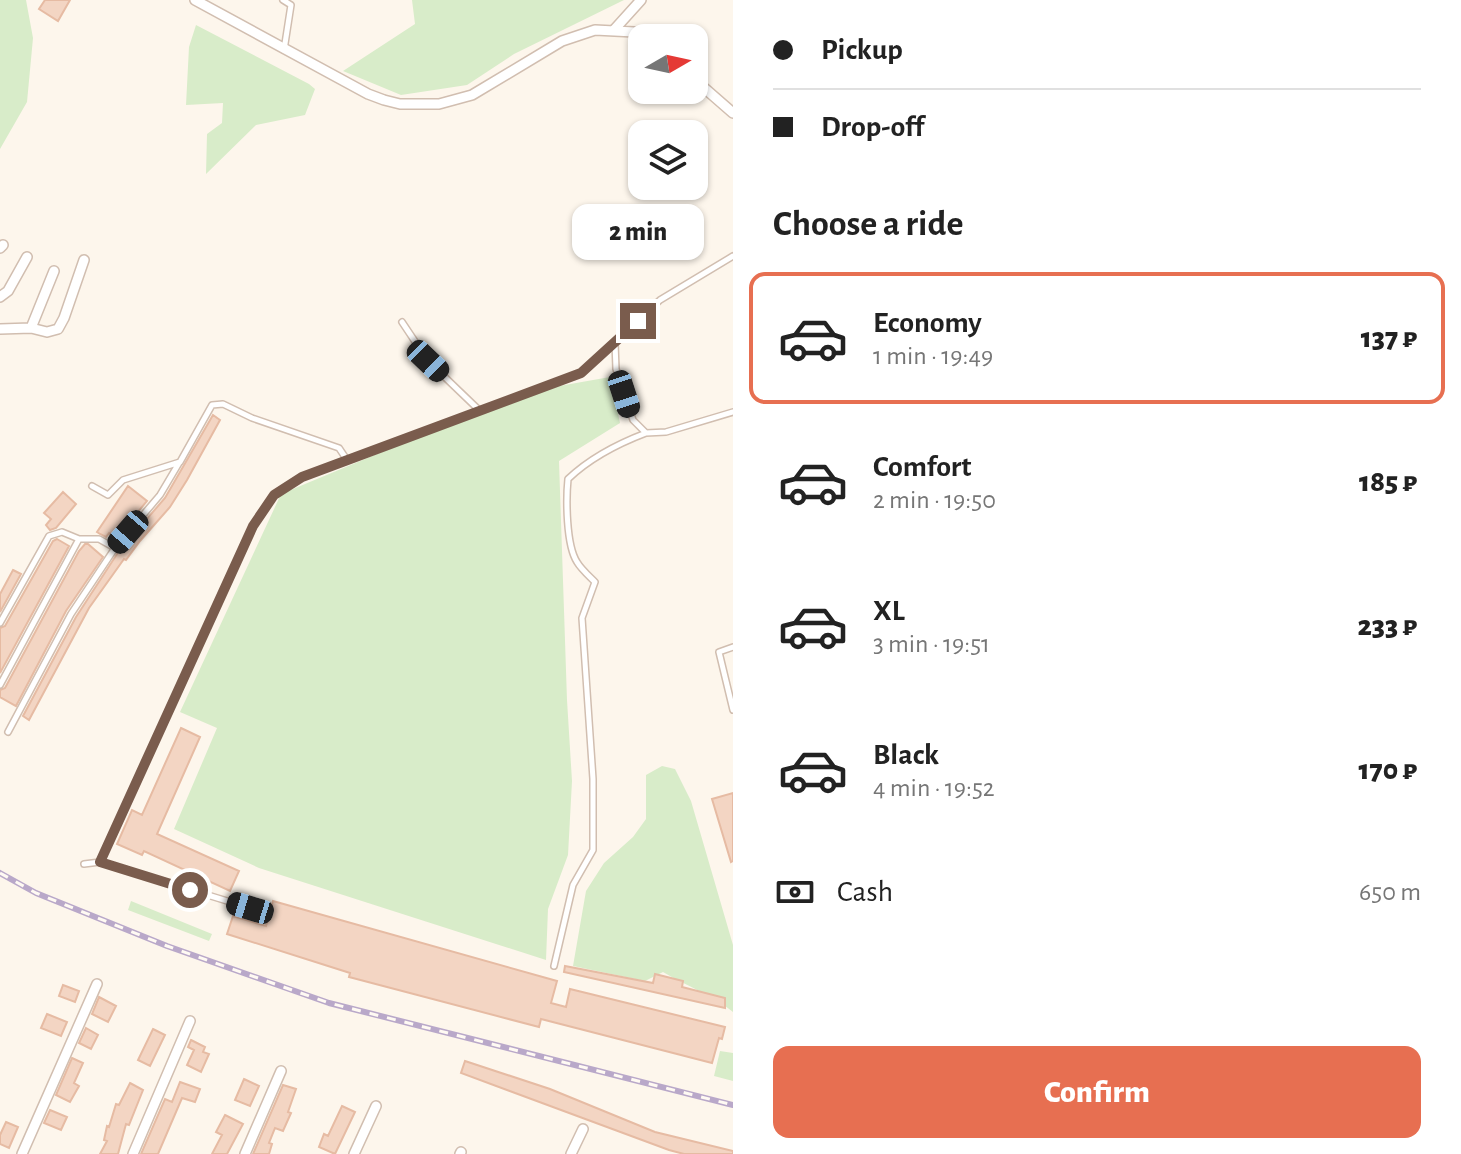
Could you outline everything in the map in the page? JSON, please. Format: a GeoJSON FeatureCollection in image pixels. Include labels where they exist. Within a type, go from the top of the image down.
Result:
{"type":"FeatureCollection","features":[{"type":"Feature","properties":{"kind":"street"},"geometry":{"type":"LineString","coordinates":[[195,0],[284,50],[384,100],[400,104],[439,104],[472,95],[562,41],[595,30],[628,32]]}},
{"type":"Feature","properties":{"kind":"street"},"geometry":{"type":"LineString","coordinates":[[613,31],[641,0]]}},
{"type":"Feature","properties":{"kind":"street"},"geometry":{"type":"LineString","coordinates":[[708,91],[733,113]]}},
{"type":"Feature","properties":{"kind":"street"},"geometry":{"type":"LineString","coordinates":[[0,297],[8,291],[27,257]]}},
{"type":"Feature","properties":{"kind":"street"},"geometry":{"type":"LineString","coordinates":[[0,329],[31,328],[47,332],[58,329],[84,260]]}},
{"type":"Feature","properties":{"kind":"street"},"geometry":{"type":"LineString","coordinates":[[31,328],[54,271]]}},
{"type":"Feature","properties":{"kind":"street"},"geometry":{"type":"LineString","coordinates":[[22,1154],[97,984]]}},
{"type":"Feature","properties":{"kind":"street"},"geometry":{"type":"LineString","coordinates":[[133,1154],[190,1021]]}},
{"type":"Feature","properties":{"kind":"street"},"geometry":{"type":"LineString","coordinates":[[245,1154],[281,1071]]}},
{"type":"Feature","properties":{"kind":"street"},"geometry":{"type":"LineString","coordinates":[[354,1154],[376,1106]]}},
{"type":"Feature","properties":{"kind":"street"},"geometry":{"type":"LineString","coordinates":[[571,1154],[580,1134]]}},
{"type":"Feature","properties":{"kind":"lane"},"geometry":{"type":"LineString","coordinates":[[283,0],[291,5],[284,50]]}},
{"type":"Feature","properties":{"kind":"lane"},"geometry":{"type":"LineString","coordinates":[[100,862],[253,526],[274,495],[302,477],[581,373],[660,300],[733,256]]}},
{"type":"Feature","properties":{"kind":"lane"},"geometry":{"type":"LineString","coordinates":[[402,322],[428,361],[479,410]]}},
{"type":"Feature","properties":{"kind":"lane"},"geometry":{"type":"LineString","coordinates":[[615,342],[616,369],[633,420],[646,433]]}},
{"type":"Feature","properties":{"kind":"lane"},"geometry":{"type":"LineString","coordinates":[[8,732],[71,614],[115,548],[160,495],[212,405],[223,404],[252,418],[339,448],[347,460]]}},
{"type":"Feature","properties":{"kind":"lane"},"geometry":{"type":"LineString","coordinates":[[554,966],[573,885],[593,850],[593,779],[582,618],[595,582],[576,562],[570,535],[568,479],[582,466],[621,442],[733,412]]}},
{"type":"Feature","properties":{"kind":"lane"},"geometry":{"type":"LineString","coordinates":[[92,486],[108,495],[123,480],[180,462]]}},
{"type":"Feature","properties":{"kind":"lane"},"geometry":{"type":"LineString","coordinates":[[0,623],[49,536],[62,532],[79,539],[99,539],[115,548]]}},
{"type":"Feature","properties":{"kind":"lane"},"geometry":{"type":"LineString","coordinates":[[0,685],[79,539]]}},
{"type":"Feature","properties":{"kind":"lane"},"geometry":{"type":"LineString","coordinates":[[733,647],[719,652],[733,710]]}},
{"type":"Feature","properties":{"kind":"lane"},"geometry":{"type":"LineString","coordinates":[[84,864],[100,862],[250,908]]}},
{"type":"Feature","properties":{"kind":"green space"},"geometry":{"type":"Polygon","coordinates":[[[0,0],[26,0],[33,38],[27,102],[0,149],[0,0]]]}},
{"type":"Feature","properties":{"kind":"green space"},"geometry":{"type":"Polygon","coordinates":[[[412,0],[624,0],[514,54],[467,85],[401,95],[343,71],[415,24],[412,0]]]}},
{"type":"Feature","properties":{"kind":"green space"},"geometry":{"type":"Polygon","coordinates":[[[196,25],[315,89],[305,115],[256,125],[206,174],[207,134],[222,123],[223,103],[186,105],[189,47],[196,25]]]}},
{"type":"Feature","properties":{"kind":"green space"},"geometry":{"type":"Polygon","coordinates":[[[610,377],[620,423],[559,461],[572,781],[568,855],[548,909],[546,960],[259,868],[174,829],[217,728],[180,712],[281,494],[413,439],[548,388],[610,377]]]}},
{"type":"Feature","properties":{"kind":"green space"},"geometry":{"type":"Polygon","coordinates":[[[662,766],[675,769],[691,801],[733,945],[733,1012],[663,972],[645,981],[573,966],[586,891],[604,863],[633,837],[646,819],[646,775],[662,766]]]}},
{"type":"Feature","properties":{"kind":"green space"},"geometry":{"type":"Polygon","coordinates":[[[131,901],[212,934],[209,941],[128,910],[131,901]]]}},
{"type":"Feature","properties":{"kind":"green space"},"geometry":{"type":"Polygon","coordinates":[[[720,1051],[733,1053],[733,1081],[714,1076],[720,1051]]]}},
{"type":"Feature","properties":{"kind":"building"},"geometry":{"type":"Polygon","coordinates":[[[45,0],[70,0],[58,21],[39,9],[45,0]]]}},
{"type":"Feature","properties":{"kind":"building"},"geometry":{"type":"Polygon","coordinates":[[[213,415],[220,420],[187,480],[170,507],[124,559],[89,608],[29,720],[23,716],[76,617],[119,551],[165,498],[213,415]]]}},
{"type":"Feature","properties":{"kind":"building"},"geometry":{"type":"Polygon","coordinates":[[[128,486],[147,501],[117,537],[109,533],[106,537],[100,534],[97,532],[128,486]]]}},
{"type":"Feature","properties":{"kind":"building"},"geometry":{"type":"Polygon","coordinates":[[[63,492],[76,504],[56,528],[50,530],[46,525],[51,519],[44,513],[63,492]]]}},
{"type":"Feature","properties":{"kind":"building"},"geometry":{"type":"Polygon","coordinates":[[[57,539],[69,546],[0,673],[0,628],[5,626],[53,541],[57,539]]]}},
{"type":"Feature","properties":{"kind":"building"},"geometry":{"type":"Polygon","coordinates":[[[85,544],[103,557],[66,611],[16,706],[0,697],[0,690],[5,688],[85,544]]]}},
{"type":"Feature","properties":{"kind":"building"},"geometry":{"type":"Polygon","coordinates":[[[13,570],[21,574],[0,612],[0,594],[13,570]]]}},
{"type":"Feature","properties":{"kind":"building"},"geometry":{"type":"Polygon","coordinates":[[[181,728],[200,737],[157,834],[239,871],[230,891],[144,851],[142,855],[117,844],[132,810],[142,815],[181,728]]]}},
{"type":"Feature","properties":{"kind":"building"},"geometry":{"type":"Polygon","coordinates":[[[733,793],[733,861],[731,862],[712,799],[733,793]]]}},
{"type":"Feature","properties":{"kind":"building"},"geometry":{"type":"Polygon","coordinates":[[[273,901],[557,981],[551,1003],[566,1007],[570,989],[725,1027],[722,1039],[719,1038],[712,1063],[541,1019],[539,1027],[349,977],[350,973],[227,934],[233,916],[266,926],[273,901]]]}},
{"type":"Feature","properties":{"kind":"building"},"geometry":{"type":"Polygon","coordinates":[[[565,966],[653,983],[655,974],[683,981],[682,987],[725,998],[725,1008],[564,972],[565,966]]]}},
{"type":"Feature","properties":{"kind":"building"},"geometry":{"type":"Polygon","coordinates":[[[63,985],[79,991],[75,1002],[59,996],[63,985]]]}},
{"type":"Feature","properties":{"kind":"building"},"geometry":{"type":"Polygon","coordinates":[[[99,997],[116,1006],[108,1022],[92,1014],[99,997]]]}},
{"type":"Feature","properties":{"kind":"building"},"geometry":{"type":"Polygon","coordinates":[[[47,1014],[67,1022],[61,1036],[41,1028],[47,1014]]]}},
{"type":"Feature","properties":{"kind":"building"},"geometry":{"type":"Polygon","coordinates":[[[86,1028],[98,1035],[91,1049],[79,1043],[86,1028]]]}},
{"type":"Feature","properties":{"kind":"building"},"geometry":{"type":"Polygon","coordinates":[[[153,1029],[165,1035],[150,1066],[138,1060],[153,1029]]]}},
{"type":"Feature","properties":{"kind":"building"},"geometry":{"type":"Polygon","coordinates":[[[191,1040],[205,1047],[203,1052],[209,1054],[201,1072],[187,1065],[194,1050],[188,1047],[191,1040]]]}},
{"type":"Feature","properties":{"kind":"building"},"geometry":{"type":"Polygon","coordinates":[[[72,1058],[83,1063],[74,1083],[79,1086],[70,1102],[56,1095],[72,1058]]]}},
{"type":"Feature","properties":{"kind":"building"},"geometry":{"type":"Polygon","coordinates":[[[465,1061],[550,1089],[655,1132],[733,1151],[733,1154],[684,1154],[669,1150],[461,1073],[465,1061]]]}},
{"type":"Feature","properties":{"kind":"building"},"geometry":{"type":"Polygon","coordinates":[[[244,1079],[259,1086],[250,1106],[235,1100],[244,1079]]]}},
{"type":"Feature","properties":{"kind":"building"},"geometry":{"type":"Polygon","coordinates":[[[180,1082],[200,1089],[195,1102],[182,1098],[158,1154],[141,1154],[165,1099],[172,1102],[180,1082]]]}},
{"type":"Feature","properties":{"kind":"building"},"geometry":{"type":"Polygon","coordinates":[[[130,1083],[143,1090],[129,1125],[126,1124],[118,1154],[100,1154],[107,1141],[104,1140],[107,1126],[116,1104],[119,1105],[130,1083]]]}},
{"type":"Feature","properties":{"kind":"building"},"geometry":{"type":"Polygon","coordinates":[[[283,1085],[296,1089],[288,1112],[291,1113],[283,1131],[275,1128],[269,1143],[272,1144],[269,1154],[253,1154],[283,1085]]]}},
{"type":"Feature","properties":{"kind":"building"},"geometry":{"type":"Polygon","coordinates":[[[342,1106],[355,1112],[335,1154],[319,1147],[324,1134],[328,1136],[342,1106]]]}},
{"type":"Feature","properties":{"kind":"building"},"geometry":{"type":"Polygon","coordinates":[[[50,1110],[67,1117],[61,1130],[44,1123],[50,1110]]]}},
{"type":"Feature","properties":{"kind":"building"},"geometry":{"type":"Polygon","coordinates":[[[225,1115],[243,1124],[227,1154],[212,1154],[222,1135],[216,1132],[225,1115]]]}},
{"type":"Feature","properties":{"kind":"building"},"geometry":{"type":"Polygon","coordinates":[[[6,1122],[18,1127],[9,1148],[0,1144],[6,1122]]]}},
{"type":"Feature","properties":{"kind":"railway"},"geometry":{"type":"LineString","coordinates":[[0,873],[36,893],[167,946],[329,1003],[733,1105]]}},
{"type":"Feature","properties":{"kind":"route"},"geometry":{"type":"LineString","coordinates":[[190,890],[100,862],[253,526],[274,495],[302,477],[581,373],[638,321]]}}]}
